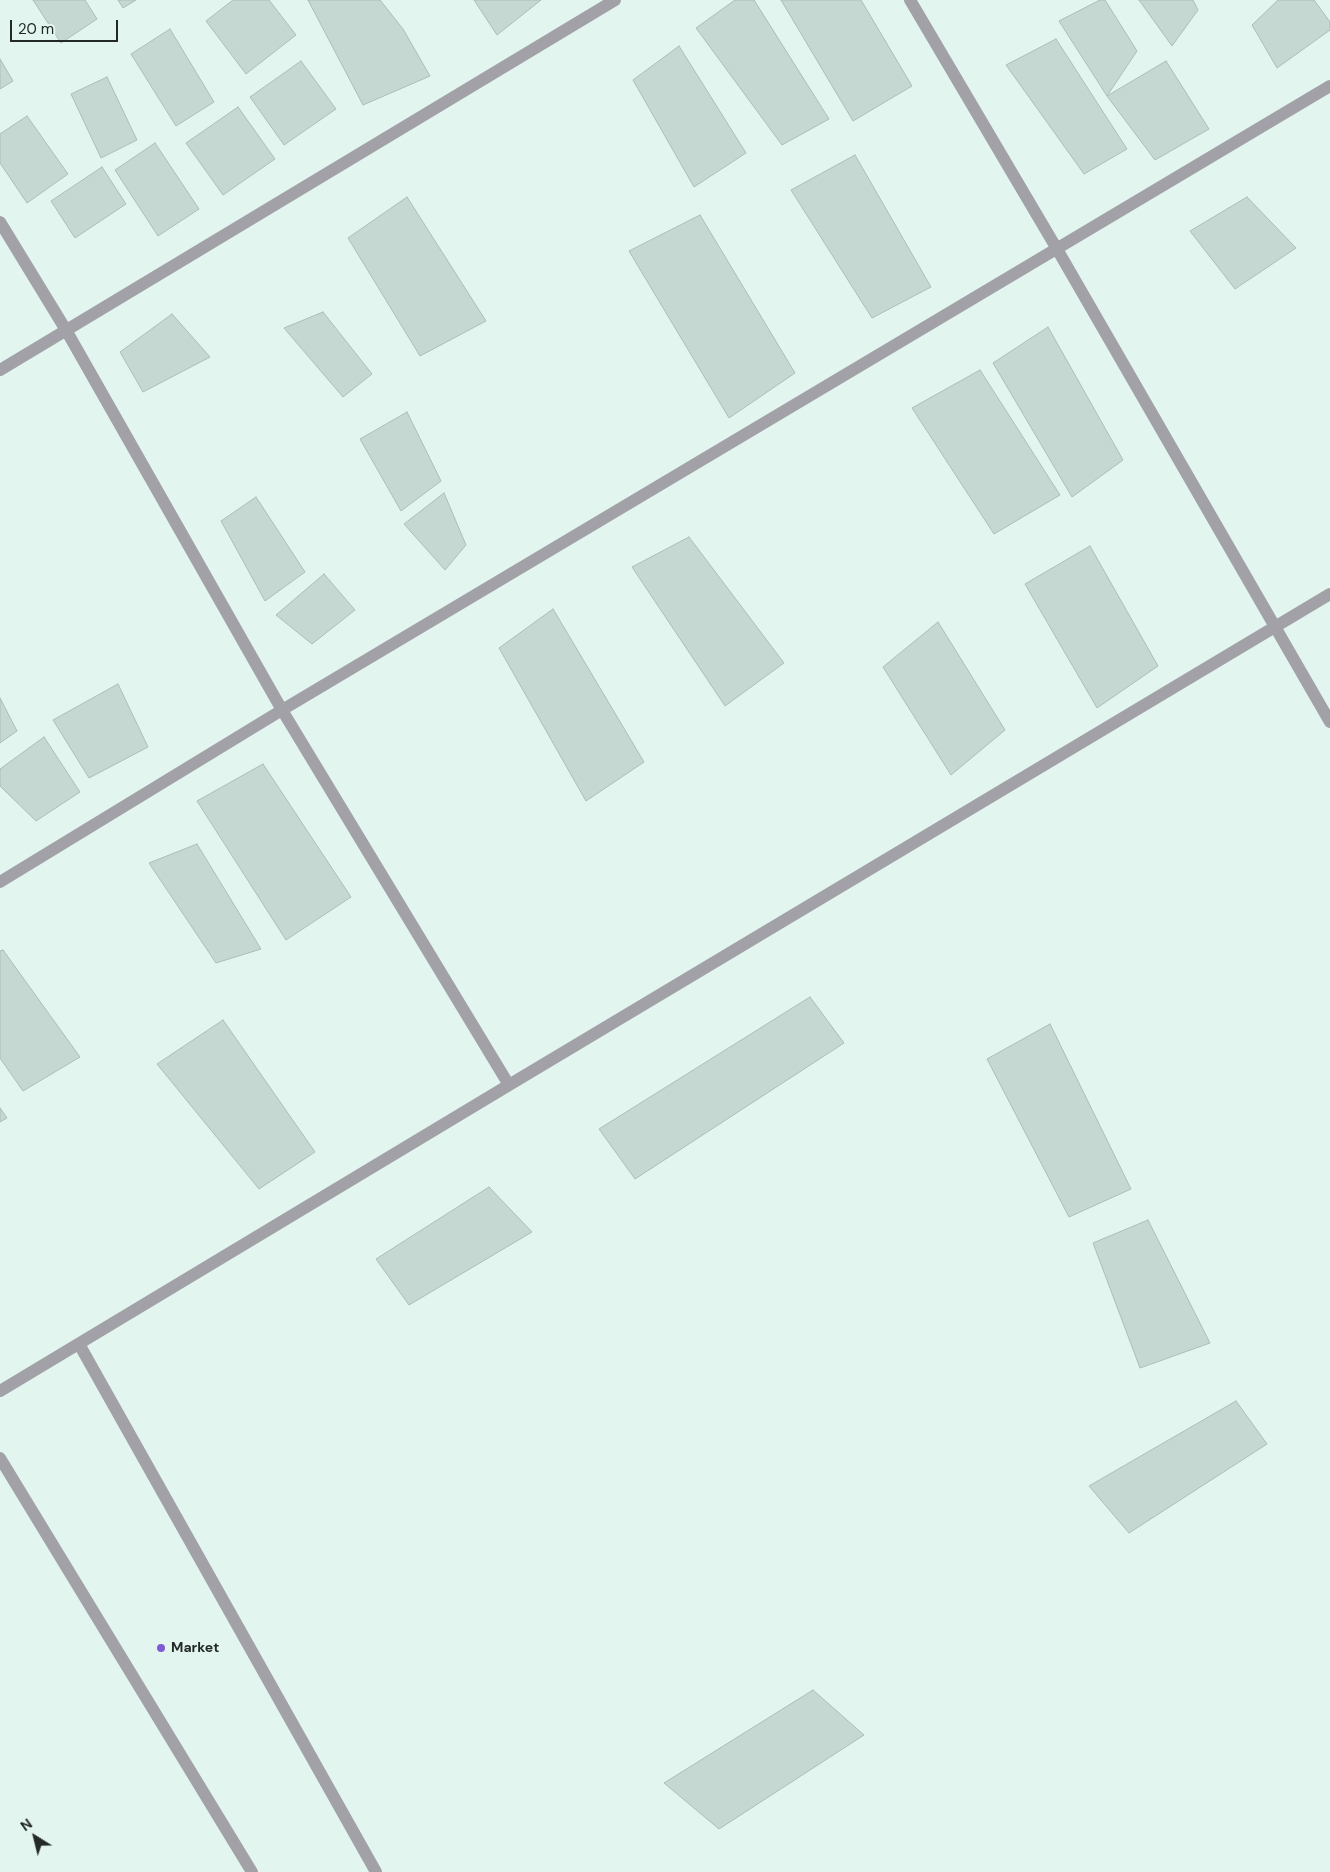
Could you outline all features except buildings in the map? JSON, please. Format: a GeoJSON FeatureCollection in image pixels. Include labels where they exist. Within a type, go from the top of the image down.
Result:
{"type":"FeatureCollection","features":[{"type":"Feature","properties":{"kind":"street"},"geometry":{"type":"LineString","coordinates":[[0,370],[615,0]]}},
{"type":"Feature","properties":{"kind":"street"},"geometry":{"type":"LineString","coordinates":[[910,0],[1057,249],[1330,722]]}},
{"type":"Feature","properties":{"kind":"street"},"geometry":{"type":"LineString","coordinates":[[0,882],[282,710],[1330,86]]}},
{"type":"Feature","properties":{"kind":"street"},"geometry":{"type":"LineString","coordinates":[[0,222],[66,330],[282,710],[508,1085]]}},
{"type":"Feature","properties":{"kind":"street"},"geometry":{"type":"LineString","coordinates":[[0,1392],[508,1085],[1330,594]]}},
{"type":"Feature","properties":{"kind":"street"},"geometry":{"type":"LineString","coordinates":[[79,1344],[376,1872]]}},
{"type":"Feature","properties":{"kind":"street"},"geometry":{"type":"LineString","coordinates":[[0,1458],[252,1872]]}},
{"type":"Feature","properties":{"kind":"place","name":"Market"},"geometry":{"type":"Point","coordinates":[161,1648]}}]}
